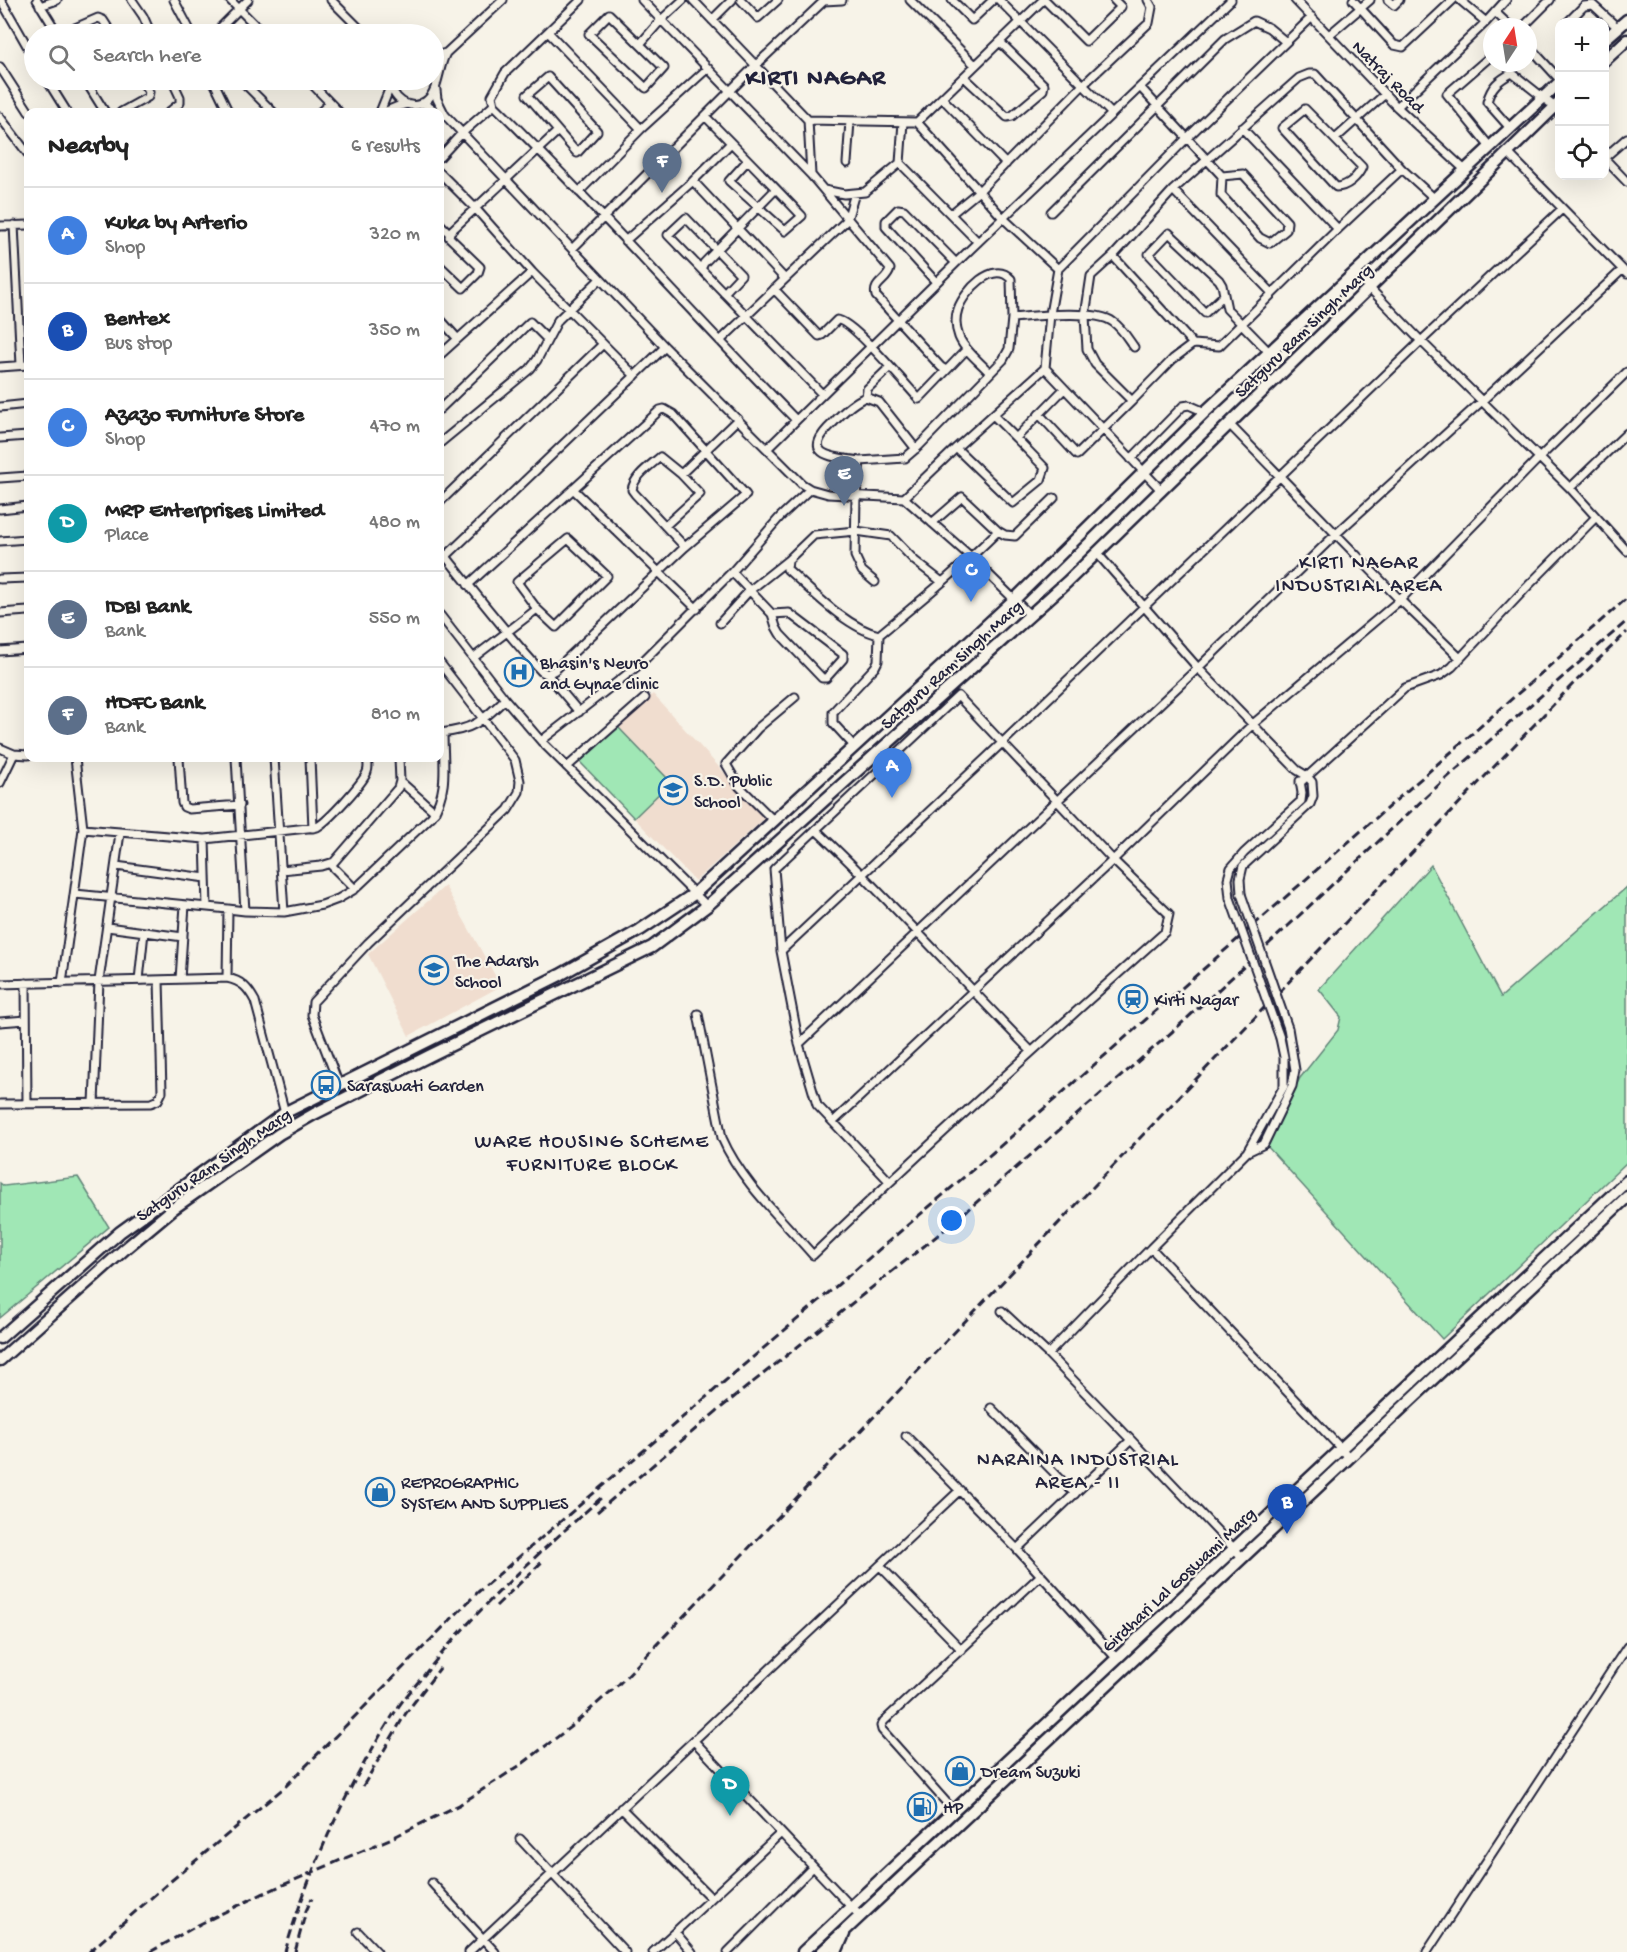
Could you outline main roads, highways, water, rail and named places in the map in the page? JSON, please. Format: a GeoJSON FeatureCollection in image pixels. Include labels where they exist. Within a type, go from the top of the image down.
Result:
{"type":"FeatureCollection","features":[{"type":"Feature","properties":{"kind":"main road"},"geometry":{"type":"LineString","coordinates":[[1609,36],[1627,20]]}},
{"type":"Feature","properties":{"kind":"main road"},"geometry":{"type":"LineString","coordinates":[[1609,57],[1627,40]]}},
{"type":"Feature","properties":{"kind":"main road","name":"Satguru Ram Singh Marg"},"geometry":{"type":"LineString","coordinates":[[0,1338],[120,1232],[286,1112],[560,975],[640,930],[694,894],[1015,599],[1205,412],[1555,86]]}},
{"type":"Feature","properties":{"kind":"main road","name":"Satguru Ram Singh Marg"},"geometry":{"type":"LineString","coordinates":[[0,1360],[174,1208],[289,1128],[409,1066],[652,947],[706,906],[1097,553],[1555,109]]}},
{"type":"Feature","properties":{"kind":"main road","name":"Girdhari Lal Goswami Marg"},"geometry":{"type":"LineString","coordinates":[[1345,1453],[1627,1180]]}},
{"type":"Feature","properties":{"kind":"main road","name":"Girdhari Lal Goswami Marg"},"geometry":{"type":"LineString","coordinates":[[803,1952],[1627,1197]]}},
{"type":"Feature","properties":{"kind":"main road","name":"Girdhari Lal Goswami Marg"},"geometry":{"type":"LineString","coordinates":[[822,1952],[860,1916],[951,1818],[1117,1659],[1238,1553]]}},
{"type":"Feature","properties":{"kind":"main road"},"geometry":{"type":"LineString","coordinates":[[836,1952],[847,1928]]}},
{"type":"Feature","properties":{"kind":"railway"},"geometry":{"type":"LineString","coordinates":[[89,1952],[285,1787],[478,1592],[1046,1107],[1627,598]]}},
{"type":"Feature","properties":{"kind":"railway"},"geometry":{"type":"LineString","coordinates":[[597,1512],[723,1406],[948,1227],[1173,1031],[1442,782],[1627,621]]}},
{"type":"Feature","properties":{"kind":"railway"},"geometry":{"type":"LineString","coordinates":[[150,1952],[200,1924],[262,1894],[392,1838],[459,1805],[522,1764],[573,1725],[619,1684],[1572,685],[1627,632]]}},
{"type":"Feature","properties":{"kind":"railway"},"geometry":{"type":"LineString","coordinates":[[285,1952],[294,1921],[332,1826],[363,1765],[401,1704],[468,1623],[533,1559],[602,1497]]}},
{"type":"Feature","properties":{"kind":"railway"},"geometry":{"type":"LineString","coordinates":[[496,1606],[544,1560]]}},
{"type":"Feature","properties":{"kind":"railway"},"geometry":{"type":"LineString","coordinates":[[363,1786],[406,1713],[440,1668]]}},
{"type":"Feature","properties":{"kind":"railway"},"geometry":{"type":"LineString","coordinates":[[295,1952],[306,1911],[312,1898]]}},
{"type":"Feature","properties":{"kind":"place","name":"HDFC Bank"},"geometry":{"type":"Point","coordinates":[662,193]}},
{"type":"Feature","properties":{"kind":"place","name":"IDBI Bank"},"geometry":{"type":"Point","coordinates":[844,506]}},
{"type":"Feature","properties":{"kind":"place","name":"Azazo Furniture Store"},"geometry":{"type":"Point","coordinates":[971,602]}},
{"type":"Feature","properties":{"kind":"place","name":"Bhasin's Neuro and Gynae clinic"},"geometry":{"type":"Point","coordinates":[519,672]}},
{"type":"Feature","properties":{"kind":"place","name":"S.D. Public School"},"geometry":{"type":"Point","coordinates":[673,790]}},
{"type":"Feature","properties":{"kind":"place","name":"Kuka by Arterio"},"geometry":{"type":"Point","coordinates":[892,798]}},
{"type":"Feature","properties":{"kind":"place","name":"The Adarsh School"},"geometry":{"type":"Point","coordinates":[434,970]}},
{"type":"Feature","properties":{"kind":"place","name":"Kirti Nagar"},"geometry":{"type":"Point","coordinates":[1133,999]}},
{"type":"Feature","properties":{"kind":"place","name":"Saraswati Garden"},"geometry":{"type":"Point","coordinates":[326,1085]}},
{"type":"Feature","properties":{"kind":"place","name":"REPROGRAPHIC SYSTEM AND SUPPLIES"},"geometry":{"type":"Point","coordinates":[380,1492]}},
{"type":"Feature","properties":{"kind":"place","name":"Bentex"},"geometry":{"type":"Point","coordinates":[1287,1534]}},
{"type":"Feature","properties":{"kind":"place","name":"Dream Suzuki"},"geometry":{"type":"Point","coordinates":[960,1771]}},
{"type":"Feature","properties":{"kind":"place","name":"HP"},"geometry":{"type":"Point","coordinates":[922,1807]}},
{"type":"Feature","properties":{"kind":"place","name":"MRP Enterprises Limited"},"geometry":{"type":"Point","coordinates":[730,1816]}},
{"type":"Feature","properties":{"kind":"district","name":"KIRTI NAGAR"},"geometry":{"type":"Point","coordinates":[816,76]}},
{"type":"Feature","properties":{"kind":"district","name":"KIRTI NAGAR INDUSTRIAL AREA"},"geometry":{"type":"Point","coordinates":[1359,572]}},
{"type":"Feature","properties":{"kind":"district","name":"WARE HOUSING SCHEME FURNITURE BLOCK"},"geometry":{"type":"Point","coordinates":[592,1152]}},
{"type":"Feature","properties":{"kind":"district","name":"NARAINA INDUSTRIAL AREA - II"},"geometry":{"type":"Point","coordinates":[1078,1470]}}]}
